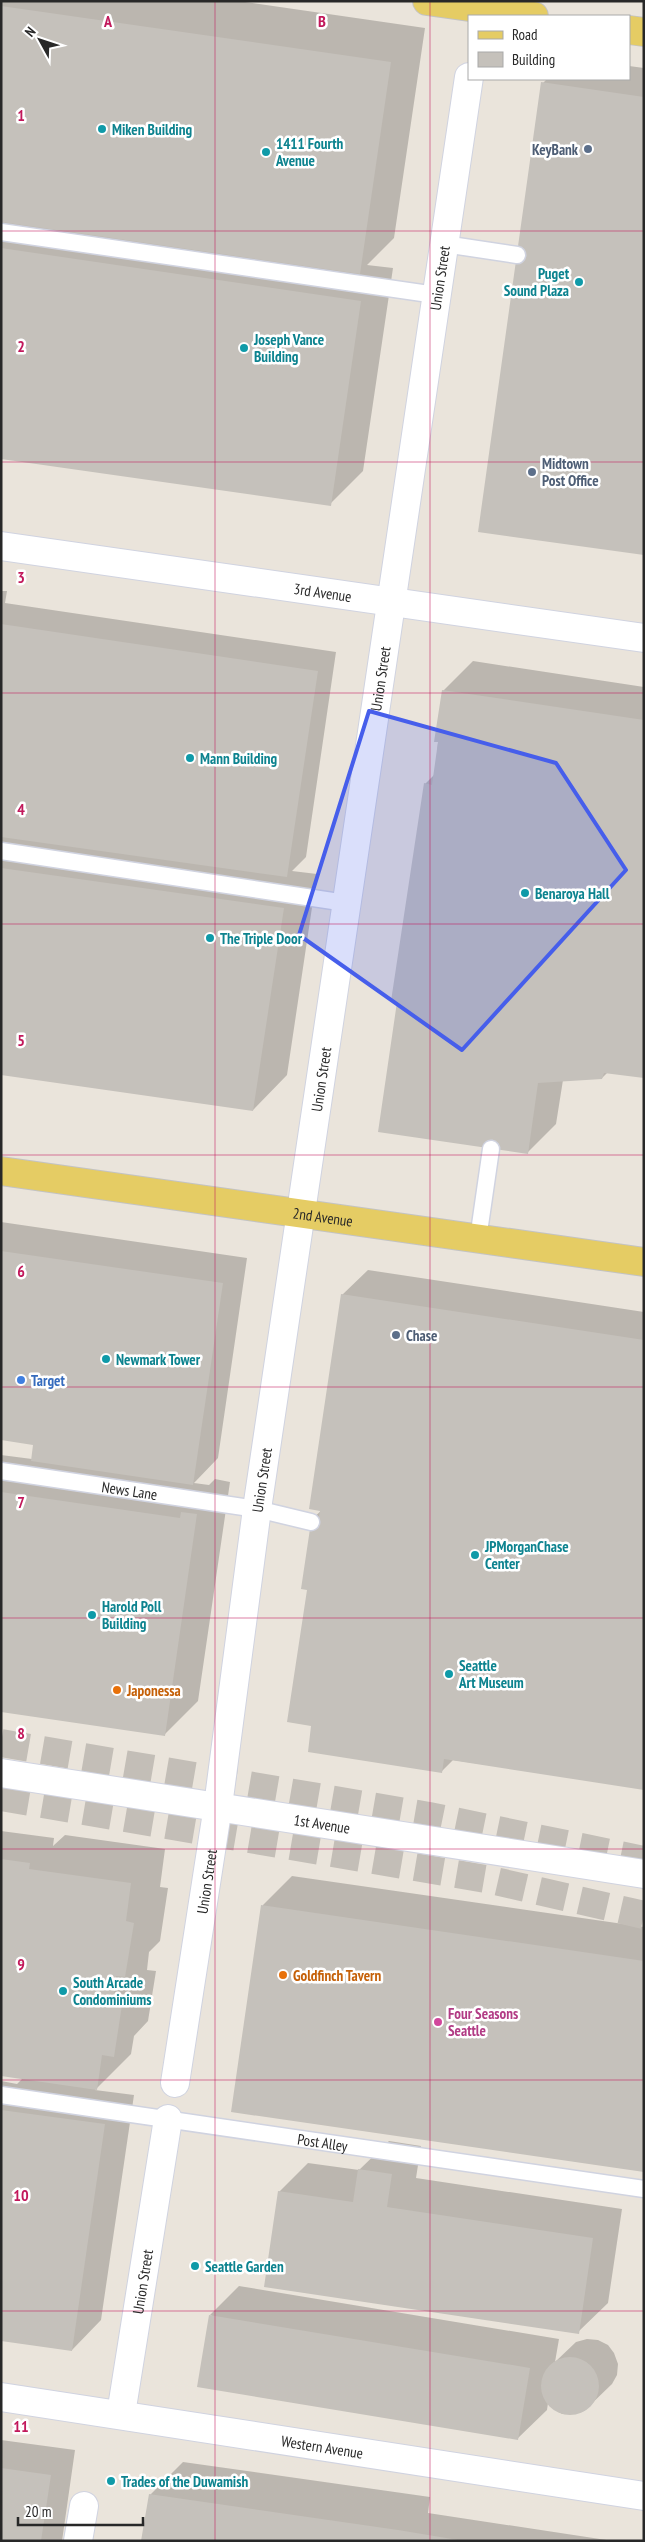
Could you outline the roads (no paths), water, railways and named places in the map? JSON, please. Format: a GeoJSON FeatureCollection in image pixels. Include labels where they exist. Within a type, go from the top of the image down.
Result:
{"type":"FeatureCollection","features":[{"type":"Feature","properties":{"kind":"main road"},"geometry":{"type":"LineString","coordinates":[[427,1],[526,15]]}},
{"type":"Feature","properties":{"kind":"main road"},"geometry":{"type":"LineString","coordinates":[[630,30],[644,32]]}},
{"type":"Feature","properties":{"kind":"main road","name":"2nd Avenue"},"geometry":{"type":"LineString","coordinates":[[1,1171],[644,1262]]}},
{"type":"Feature","properties":{"kind":"street","name":"Union Street"},"geometry":{"type":"LineString","coordinates":[[175,2083],[218,1806],[258,1509],[390,601],[469,80]]}},
{"type":"Feature","properties":{"kind":"street","name":"3rd Avenue"},"geometry":{"type":"LineString","coordinates":[[1,546],[644,638]]}},
{"type":"Feature","properties":{"kind":"street","name":"1st Avenue"},"geometry":{"type":"LineString","coordinates":[[1,1773],[644,1874]]}},
{"type":"Feature","properties":{"kind":"street","name":"Union Street"},"geometry":{"type":"LineString","coordinates":[[121,2414],[168,2119]]}},
{"type":"Feature","properties":{"kind":"street","name":"Western Avenue"},"geometry":{"type":"LineString","coordinates":[[1,2397],[644,2496]]}},
{"type":"Feature","properties":{"kind":"street"},"geometry":{"type":"LineString","coordinates":[[78,2541],[84,2506]]}},
{"type":"Feature","properties":{"kind":"lane"},"geometry":{"type":"LineString","coordinates":[[1,232],[436,295]]}},
{"type":"Feature","properties":{"kind":"lane"},"geometry":{"type":"LineString","coordinates":[[444,244],[517,255]]}},
{"type":"Feature","properties":{"kind":"lane"},"geometry":{"type":"LineString","coordinates":[[1,851],[346,903]]}},
{"type":"Feature","properties":{"kind":"lane"},"geometry":{"type":"LineString","coordinates":[[478,1239],[491,1149]]}},
{"type":"Feature","properties":{"kind":"lane","name":"News Lane"},"geometry":{"type":"LineString","coordinates":[[1,1471],[258,1509],[311,1522]]}},
{"type":"Feature","properties":{"kind":"lane","name":"Post Alley"},"geometry":{"type":"LineString","coordinates":[[1,2095],[644,2189]]}},
{"type":"Feature","properties":{"kind":"tunnel"},"geometry":{"type":"LineString","coordinates":[[1,1743],[429,1816],[644,1860]]}},
{"type":"Feature","properties":{"kind":"tunnel"},"geometry":{"type":"LineString","coordinates":[[1,1797],[486,1879],[644,1915]]}},
{"type":"Feature","properties":{"kind":"place","name":"Miken Building"},"geometry":{"type":"Point","coordinates":[102,129]}},
{"type":"Feature","properties":{"kind":"place","name":"KeyBank"},"geometry":{"type":"Point","coordinates":[588,149]}},
{"type":"Feature","properties":{"kind":"place","name":"1411 Fourth Avenue"},"geometry":{"type":"Point","coordinates":[266,152]}},
{"type":"Feature","properties":{"kind":"place","name":"Puget Sound Plaza"},"geometry":{"type":"Point","coordinates":[579,282]}},
{"type":"Feature","properties":{"kind":"place","name":"Joseph Vance Building"},"geometry":{"type":"Point","coordinates":[244,348]}},
{"type":"Feature","properties":{"kind":"place","name":"Midtown Post Office"},"geometry":{"type":"Point","coordinates":[532,472]}},
{"type":"Feature","properties":{"kind":"place","name":"Mann Building"},"geometry":{"type":"Point","coordinates":[190,758]}},
{"type":"Feature","properties":{"kind":"place","name":"Benaroya Hall"},"geometry":{"type":"Point","coordinates":[525,893]}},
{"type":"Feature","properties":{"kind":"place","name":"The Triple Door"},"geometry":{"type":"Point","coordinates":[210,938]}},
{"type":"Feature","properties":{"kind":"place","name":"Chase"},"geometry":{"type":"Point","coordinates":[396,1335]}},
{"type":"Feature","properties":{"kind":"place","name":"Newmark Tower"},"geometry":{"type":"Point","coordinates":[106,1359]}},
{"type":"Feature","properties":{"kind":"place","name":"Target"},"geometry":{"type":"Point","coordinates":[21,1380]}},
{"type":"Feature","properties":{"kind":"place","name":"JPMorganChase Center"},"geometry":{"type":"Point","coordinates":[475,1555]}},
{"type":"Feature","properties":{"kind":"place","name":"Harold Poll Building"},"geometry":{"type":"Point","coordinates":[92,1615]}},
{"type":"Feature","properties":{"kind":"place","name":"Seattle Art Museum"},"geometry":{"type":"Point","coordinates":[449,1674]}},
{"type":"Feature","properties":{"kind":"place","name":"Japonessa"},"geometry":{"type":"Point","coordinates":[117,1690]}},
{"type":"Feature","properties":{"kind":"place","name":"Goldfinch Tavern"},"geometry":{"type":"Point","coordinates":[283,1975]}},
{"type":"Feature","properties":{"kind":"place","name":"South Arcade Condominiums"},"geometry":{"type":"Point","coordinates":[63,1991]}},
{"type":"Feature","properties":{"kind":"place","name":"Four Seasons Seattle"},"geometry":{"type":"Point","coordinates":[438,2022]}},
{"type":"Feature","properties":{"kind":"place","name":"Seattle Garden"},"geometry":{"type":"Point","coordinates":[195,2266]}},
{"type":"Feature","properties":{"kind":"place","name":"Trades of the Duwamish"},"geometry":{"type":"Point","coordinates":[111,2481]}}]}
